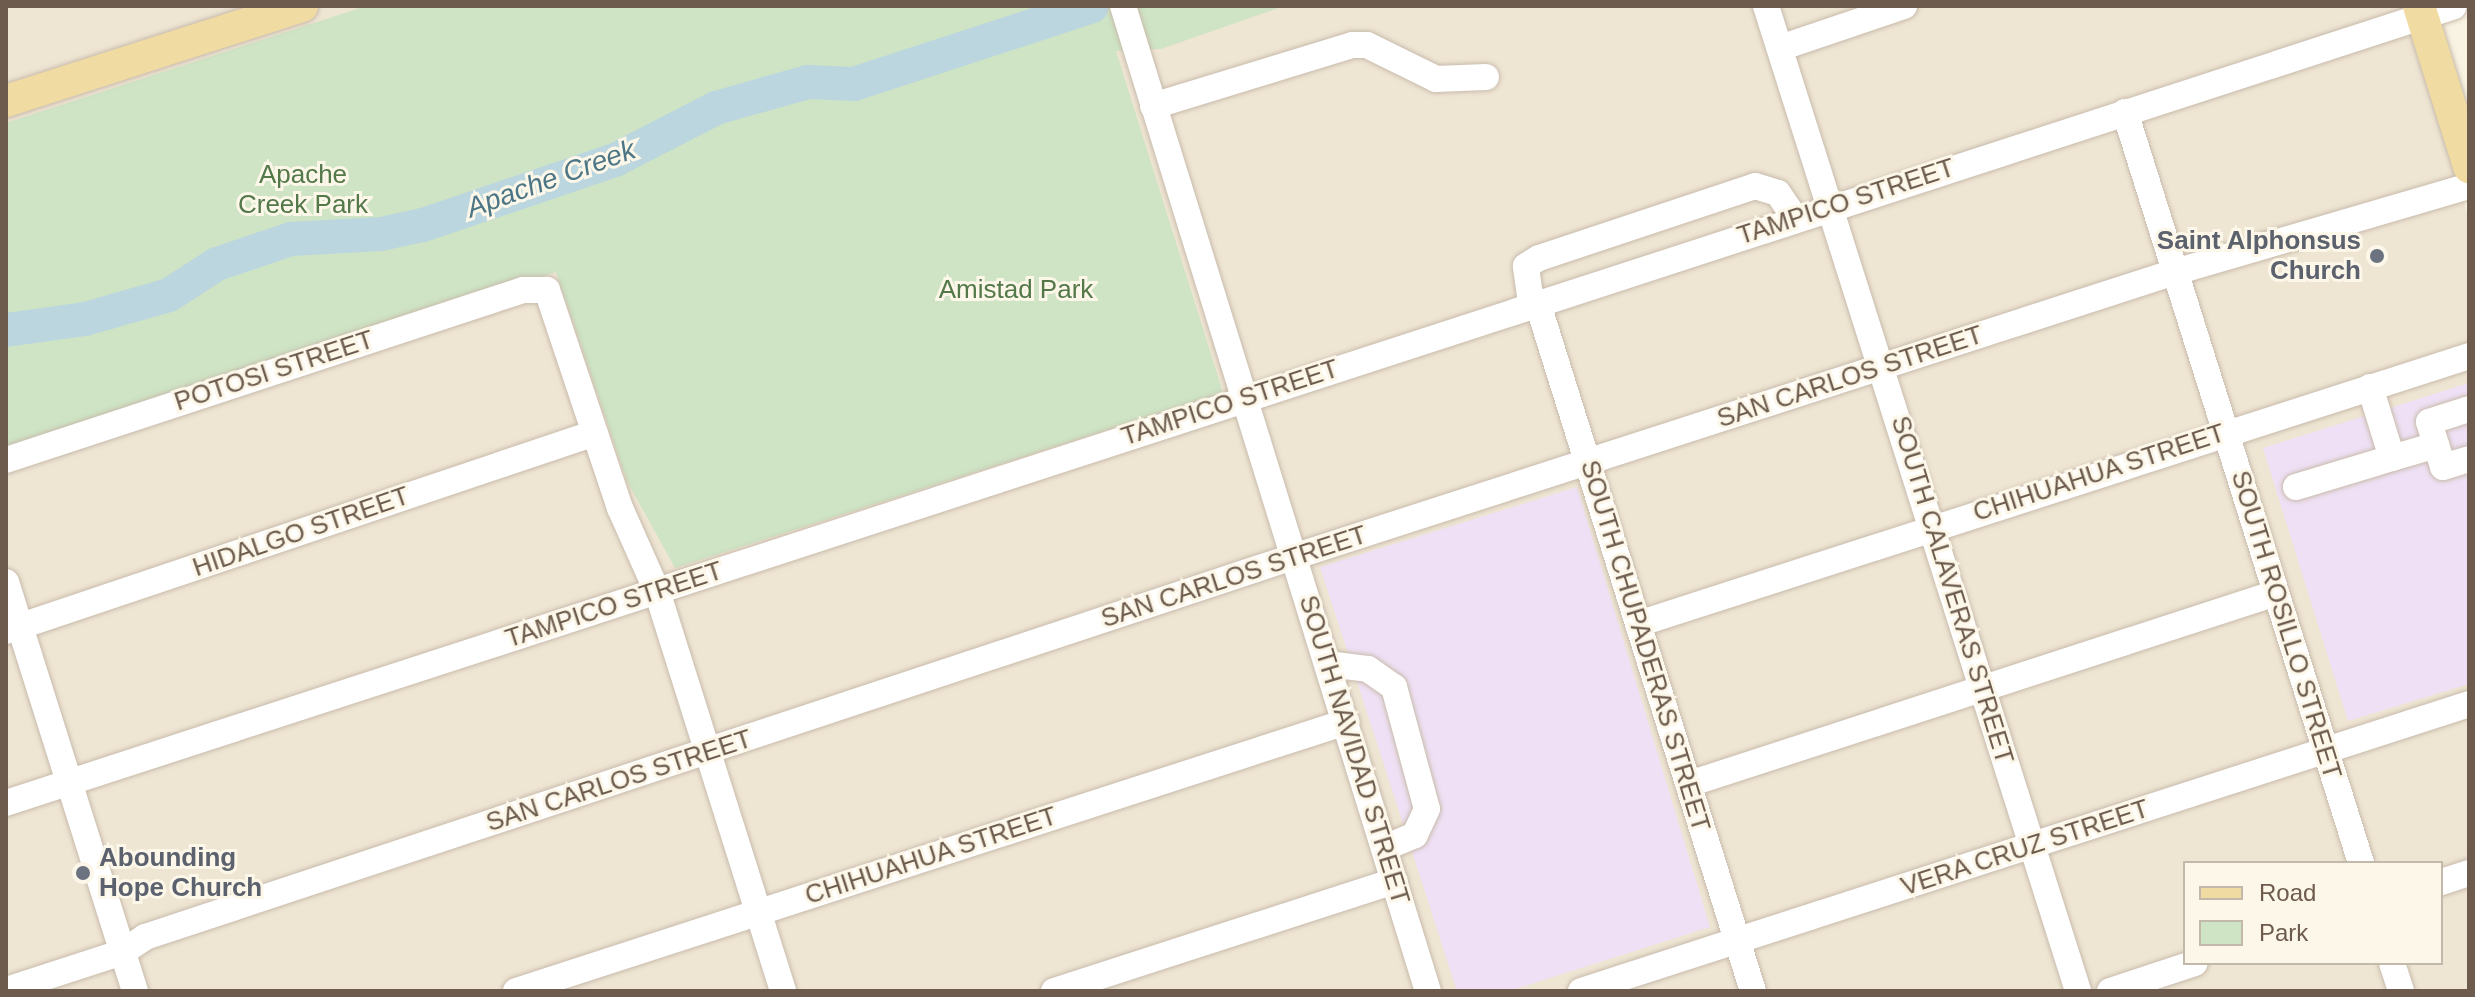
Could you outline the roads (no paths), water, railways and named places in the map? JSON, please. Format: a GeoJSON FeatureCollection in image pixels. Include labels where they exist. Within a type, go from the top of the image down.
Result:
{"type":"FeatureCollection","features":[{"type":"Feature","properties":{"kind":"main road"},"geometry":{"type":"LineString","coordinates":[[6,101],[302,6]]}},
{"type":"Feature","properties":{"kind":"main road"},"geometry":{"type":"LineString","coordinates":[[2420,11],[2469,167]]}},
{"type":"Feature","properties":{"kind":"street","name":"SOUTH NAVIDAD STREET"},"geometry":{"type":"LineString","coordinates":[[1123,6],[1242,399],[1328,664],[1428,991]]}},
{"type":"Feature","properties":{"kind":"street","name":"SOUTH CALAVERAS STREET"},"geometry":{"type":"LineString","coordinates":[[1766,6],[2078,991]]}},
{"type":"Feature","properties":{"kind":"street"},"geometry":{"type":"LineString","coordinates":[[1780,48],[1904,6]]}},
{"type":"Feature","properties":{"kind":"street","name":"TAMPICO STREET"},"geometry":{"type":"LineString","coordinates":[[6,803],[1534,302],[2125,112],[2420,11],[2454,6]]}},
{"type":"Feature","properties":{"kind":"street"},"geometry":{"type":"LineString","coordinates":[[1153,106],[1352,45],[1367,45],[1436,79],[1486,77]]}},
{"type":"Feature","properties":{"kind":"street","name":"SOUTH ROSILLO STREET"},"geometry":{"type":"LineString","coordinates":[[2125,112],[2360,861]]}},
{"type":"Feature","properties":{"kind":"street","name":"SOUTH CHUPADERAS STREET"},"geometry":{"type":"LineString","coordinates":[[1753,991],[1534,302],[1526,266],[1539,258],[1755,186],[1778,193],[1795,218]]}},
{"type":"Feature","properties":{"kind":"street","name":"SAN CARLOS STREET"},"geometry":{"type":"LineString","coordinates":[[6,990],[123,952],[145,937],[1881,365],[2451,187],[2469,186]]}},
{"type":"Feature","properties":{"kind":"street","name":"POTOSI STREET"},"geometry":{"type":"LineString","coordinates":[[6,460],[542,287],[551,296],[595,433]]}},
{"type":"Feature","properties":{"kind":"street","name":"CHIHUAHUA STREET"},"geometry":{"type":"LineString","coordinates":[[1638,624],[2225,432],[2469,356]]}},
{"type":"Feature","properties":{"kind":"street"},"geometry":{"type":"LineString","coordinates":[[2370,387],[2392,458]]}},
{"type":"Feature","properties":{"kind":"street"},"geometry":{"type":"LineString","coordinates":[[2469,409],[2429,422],[2443,467],[2469,459]]}},
{"type":"Feature","properties":{"kind":"street"},"geometry":{"type":"LineString","coordinates":[[595,433],[620,508],[657,591],[761,912],[783,991]]}},
{"type":"Feature","properties":{"kind":"street","name":"HIDALGO STREET"},"geometry":{"type":"LineString","coordinates":[[13,628],[595,433]]}},
{"type":"Feature","properties":{"kind":"street"},"geometry":{"type":"LineString","coordinates":[[2296,487],[2436,445]]}},
{"type":"Feature","properties":{"kind":"street"},"geometry":{"type":"LineString","coordinates":[[6,582],[13,628],[69,783],[135,991]]}},
{"type":"Feature","properties":{"kind":"street"},"geometry":{"type":"LineString","coordinates":[[1689,784],[2276,593]]}},
{"type":"Feature","properties":{"kind":"street"},"geometry":{"type":"LineString","coordinates":[[1328,664],[1368,669],[1394,687],[1427,809],[1415,835],[1385,848]]}},
{"type":"Feature","properties":{"kind":"street","name":"VERA CRUZ STREET"},"geometry":{"type":"LineString","coordinates":[[1581,991],[2469,704]]}},
{"type":"Feature","properties":{"kind":"street","name":"CHIHUAHUA STREET"},"geometry":{"type":"LineString","coordinates":[[516,991],[1346,722]]}},
{"type":"Feature","properties":{"kind":"street"},"geometry":{"type":"LineString","coordinates":[[2443,881],[2469,873]]}},
{"type":"Feature","properties":{"kind":"street"},"geometry":{"type":"LineString","coordinates":[[1054,991],[1395,881]]}},
{"type":"Feature","properties":{"kind":"street"},"geometry":{"type":"LineString","coordinates":[[2110,991],[2189,965]]}},
{"type":"Feature","properties":{"kind":"street"},"geometry":{"type":"LineString","coordinates":[[2393,965],[2401,991]]}},
{"type":"Feature","properties":{"kind":"waterway","name":"Apache Creek"},"geometry":{"type":"LineString","coordinates":[[6,330],[85,319],[169,295],[217,264],[291,239],[381,234],[423,225],[615,160],[716,108],[808,82],[854,84],[1092,6]]}},
{"type":"Feature","properties":{"kind":"place","name":"Saint Alphonsus Church"},"geometry":{"type":"Point","coordinates":[2377,256]}},
{"type":"Feature","properties":{"kind":"place","name":"Abounding Hope Church"},"geometry":{"type":"Point","coordinates":[83,873]}},
{"type":"Feature","properties":{"kind":"park label","name":"Apache Creek Park"},"geometry":{"type":"Point","coordinates":[303,190]}},
{"type":"Feature","properties":{"kind":"park label","name":"Amistad Park"},"geometry":{"type":"Point","coordinates":[1016,290]}}]}
